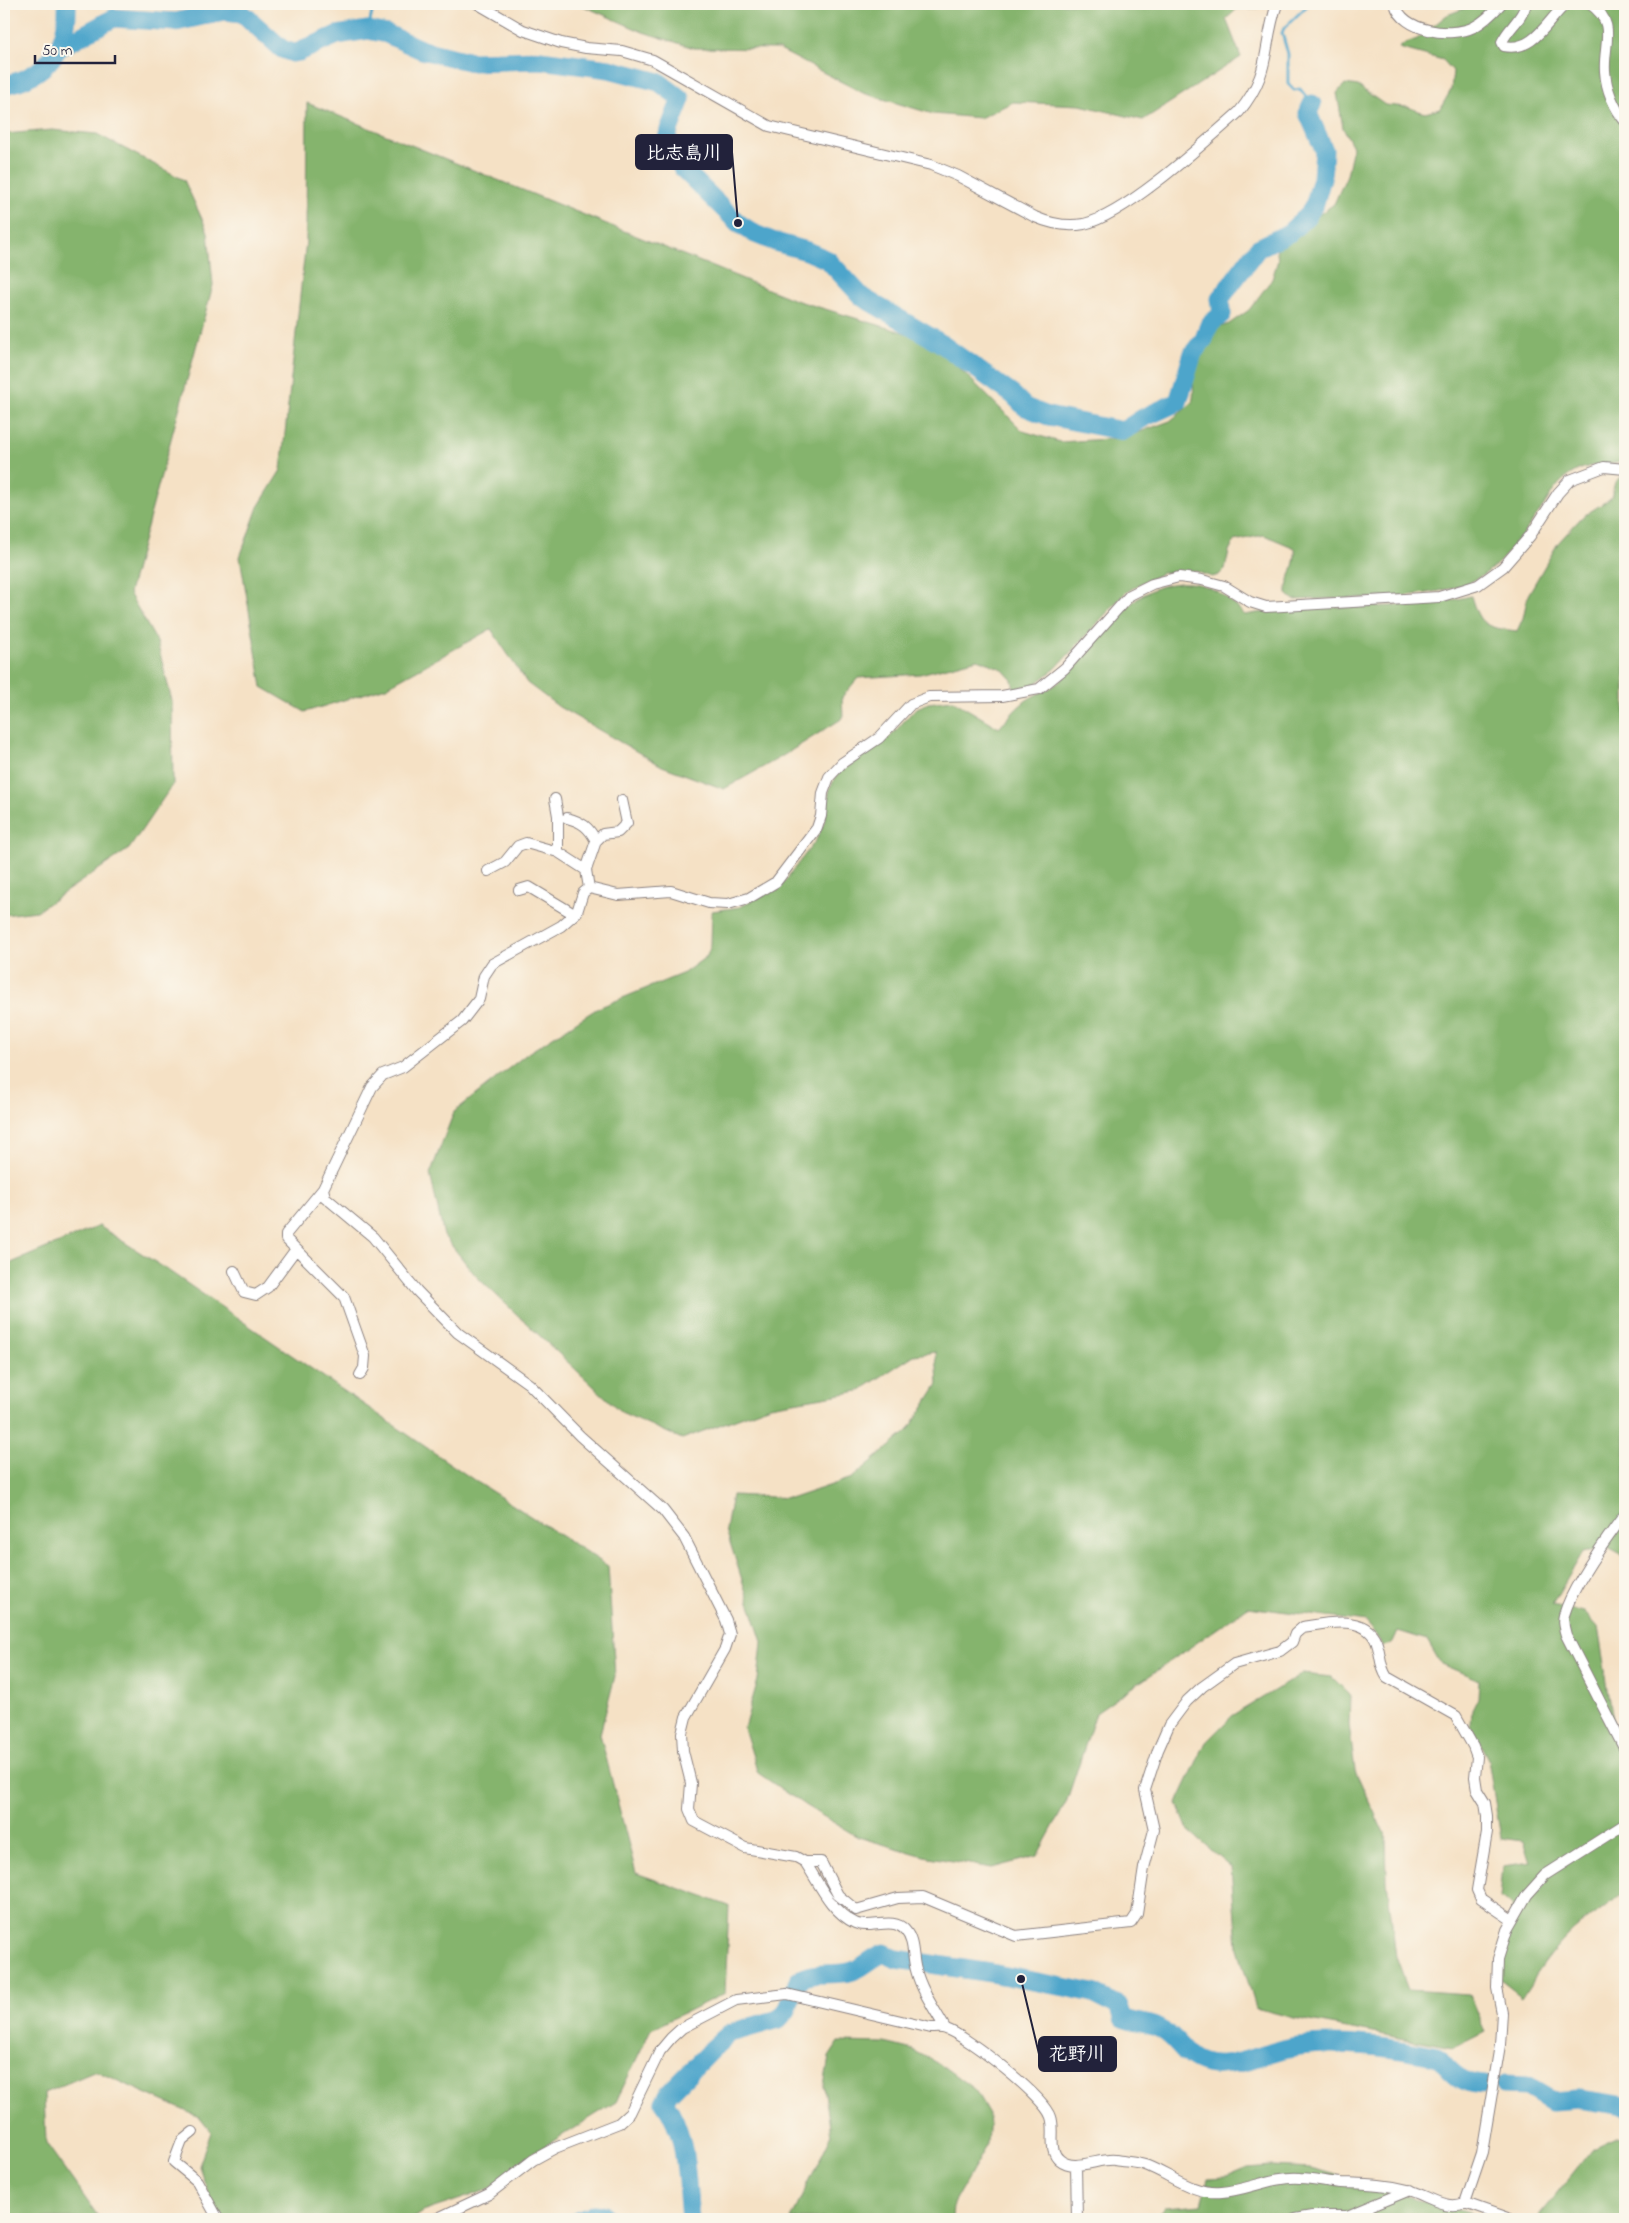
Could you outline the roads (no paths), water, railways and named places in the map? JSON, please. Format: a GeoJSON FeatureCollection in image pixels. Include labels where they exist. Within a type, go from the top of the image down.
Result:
{"type":"FeatureCollection","features":[{"type":"Feature","properties":{"kind":"street"},"geometry":{"type":"LineString","coordinates":[[478,4],[523,30],[561,43],[586,48],[622,51],[652,60],[768,126],[931,165],[958,176],[1035,217],[1068,226],[1085,224],[1099,218],[1144,190],[1239,112],[1249,99],[1264,70],[1272,20],[1277,4]]}},
{"type":"Feature","properties":{"kind":"street"},"geometry":{"type":"LineString","coordinates":[[1395,4],[1396,10],[1416,25],[1445,32],[1473,27],[1491,16],[1500,4]]}},
{"type":"Feature","properties":{"kind":"street"},"geometry":{"type":"LineString","coordinates":[[1526,4],[1523,15],[1504,37],[1502,42],[1504,46],[1520,45],[1538,37],[1558,10],[1566,4]]}},
{"type":"Feature","properties":{"kind":"street"},"geometry":{"type":"LineString","coordinates":[[1590,4],[1597,9],[1605,23],[1609,36],[1605,72],[1614,108],[1625,121]]}},
{"type":"Feature","properties":{"kind":"street"},"geometry":{"type":"LineString","coordinates":[[589,888],[618,895],[671,891],[718,904],[728,904],[749,898],[776,882],[817,828],[823,793],[829,777],[842,763],[879,738],[911,704],[929,697],[1002,696],[1039,690],[1066,668],[1130,595],[1152,584],[1178,577],[1202,580],[1224,586],[1250,602],[1266,607],[1439,596],[1478,586],[1504,567],[1530,536],[1558,493],[1570,480],[1604,467],[1625,468]]}},
{"type":"Feature","properties":{"kind":"street"},"geometry":{"type":"LineString","coordinates":[[555,799],[558,816],[558,852]]}},
{"type":"Feature","properties":{"kind":"street"},"geometry":{"type":"LineString","coordinates":[[589,888],[586,870],[596,841],[603,834],[618,832],[627,823],[622,800]]}},
{"type":"Feature","properties":{"kind":"street"},"geometry":{"type":"LineString","coordinates":[[567,818],[580,821],[590,830],[596,841]]}},
{"type":"Feature","properties":{"kind":"street"},"geometry":{"type":"LineString","coordinates":[[488,871],[505,862],[518,846],[526,843],[558,852],[586,870]]}},
{"type":"Feature","properties":{"kind":"street"},"geometry":{"type":"LineString","coordinates":[[519,890],[529,887],[574,914]]}},
{"type":"Feature","properties":{"kind":"street"},"geometry":{"type":"LineString","coordinates":[[360,1376],[364,1368],[365,1356],[344,1297],[286,1239],[286,1234],[323,1188],[331,1168],[348,1140],[364,1101],[383,1075],[403,1067],[462,1021],[479,999],[484,976],[492,964],[561,926],[574,914],[583,893],[589,888]]}},
{"type":"Feature","properties":{"kind":"street"},"geometry":{"type":"LineString","coordinates":[[323,1188],[325,1198],[373,1237],[417,1291],[452,1328],[529,1384],[580,1436],[675,1524],[726,1620],[730,1634],[725,1649],[686,1717],[682,1733],[682,1751],[691,1783],[689,1809],[694,1821],[745,1848],[796,1857],[804,1862],[826,1897],[843,1916],[865,1926],[897,1924],[909,1935],[916,1970],[945,2028]]}},
{"type":"Feature","properties":{"kind":"street"},"geometry":{"type":"LineString","coordinates":[[234,1271],[244,1292],[256,1295],[268,1287],[296,1249]]}},
{"type":"Feature","properties":{"kind":"street"},"geometry":{"type":"LineString","coordinates":[[1625,1514],[1587,1572],[1568,1606],[1563,1622],[1566,1635],[1625,1750]]}},
{"type":"Feature","properties":{"kind":"street"},"geometry":{"type":"LineString","coordinates":[[804,1862],[821,1862],[838,1895],[856,1910],[898,1898],[923,1896],[1016,1936],[1131,1922],[1137,1914],[1144,1868],[1154,1830],[1145,1790],[1158,1750],[1169,1725],[1187,1700],[1234,1664],[1280,1651],[1288,1646],[1303,1627],[1351,1622],[1365,1627],[1372,1634],[1378,1646],[1381,1669],[1387,1677],[1456,1716],[1473,1746],[1476,1757],[1474,1777],[1487,1816],[1487,1832],[1477,1890],[1481,1899],[1512,1920]]}},
{"type":"Feature","properties":{"kind":"street"},"geometry":{"type":"LineString","coordinates":[[1465,2203],[1481,2158],[1490,2106],[1500,2045],[1502,2012],[1497,1988],[1498,1959],[1512,1920],[1527,1895],[1545,1875],[1625,1824]]}},
{"type":"Feature","properties":{"kind":"street"},"geometry":{"type":"LineString","coordinates":[[436,2219],[489,2194],[533,2160],[555,2148],[619,2123],[630,2113],[660,2051],[682,2028],[717,2008],[736,2000],[787,1994],[931,2028],[945,2028],[976,2046],[1038,2097],[1051,2117],[1053,2152],[1061,2161],[1076,2165],[1112,2160],[1147,2165],[1176,2180],[1212,2192],[1224,2192],[1266,2181],[1290,2178],[1339,2183],[1382,2184],[1410,2190],[1450,2206],[1465,2203],[1510,2219]]}},
{"type":"Feature","properties":{"kind":"street"},"geometry":{"type":"LineString","coordinates":[[192,2132],[182,2141],[174,2162],[197,2181],[218,2219]]}},
{"type":"Feature","properties":{"kind":"street"},"geometry":{"type":"LineString","coordinates":[[1076,2165],[1077,2219]]}},
{"type":"Feature","properties":{"kind":"street"},"geometry":{"type":"LineString","coordinates":[[1295,2219],[1312,2216],[1347,2216],[1410,2190]]}},
{"type":"Feature","properties":{"kind":"waterway"},"geometry":{"type":"LineString","coordinates":[[4,85],[32,75],[52,58],[64,34],[67,4]]}},
{"type":"Feature","properties":{"kind":"waterway"},"geometry":{"type":"LineString","coordinates":[[368,30],[374,4]]}},
{"type":"Feature","properties":{"kind":"waterway"},"geometry":{"type":"LineString","coordinates":[[1309,4],[1284,28],[1282,33],[1288,54],[1288,84],[1294,90],[1300,89],[1312,104]]}},
{"type":"Feature","properties":{"kind":"waterway"},"geometry":{"type":"LineString","coordinates":[[59,48],[114,18],[176,22],[224,11],[242,13],[282,49],[293,53],[337,35],[368,30],[387,34],[422,50],[472,62],[540,60],[609,69],[659,82],[681,99],[667,139],[672,154],[683,169],[738,223],[755,234],[828,260],[862,297],[939,342],[1013,395],[1025,407],[1048,416],[1123,431],[1143,418],[1178,402],[1193,353],[1204,339],[1209,325],[1222,314],[1220,299],[1258,248],[1289,233],[1308,215],[1315,203],[1322,178],[1324,150],[1308,113],[1312,104]]}},
{"type":"Feature","properties":{"kind":"waterway"},"geometry":{"type":"LineString","coordinates":[[690,2219],[682,2143],[678,2128],[664,2102],[669,2093],[730,2033],[779,2019],[787,2010],[798,1981],[809,1976],[854,1971],[884,1953],[897,1959],[991,1973],[1093,1993],[1119,2006],[1123,2018],[1162,2030],[1175,2040],[1189,2056],[1204,2063],[1224,2065],[1299,2046],[1351,2044],[1438,2057],[1458,2077],[1470,2083],[1485,2085]]}},
{"type":"Feature","properties":{"kind":"waterway"},"geometry":{"type":"LineString","coordinates":[[1504,2085],[1527,2086],[1552,2101],[1578,2099],[1625,2106]]}},
{"type":"Feature","properties":{"kind":"waterway"},"geometry":{"type":"LineString","coordinates":[[580,2219],[594,2214],[604,2215],[608,2219]]}},
{"type":"Feature","properties":{"kind":"place","name":"比志島川"},"geometry":{"type":"Point","coordinates":[738,223]}},
{"type":"Feature","properties":{"kind":"place","name":"花野川"},"geometry":{"type":"Point","coordinates":[1021,1979]}}]}
